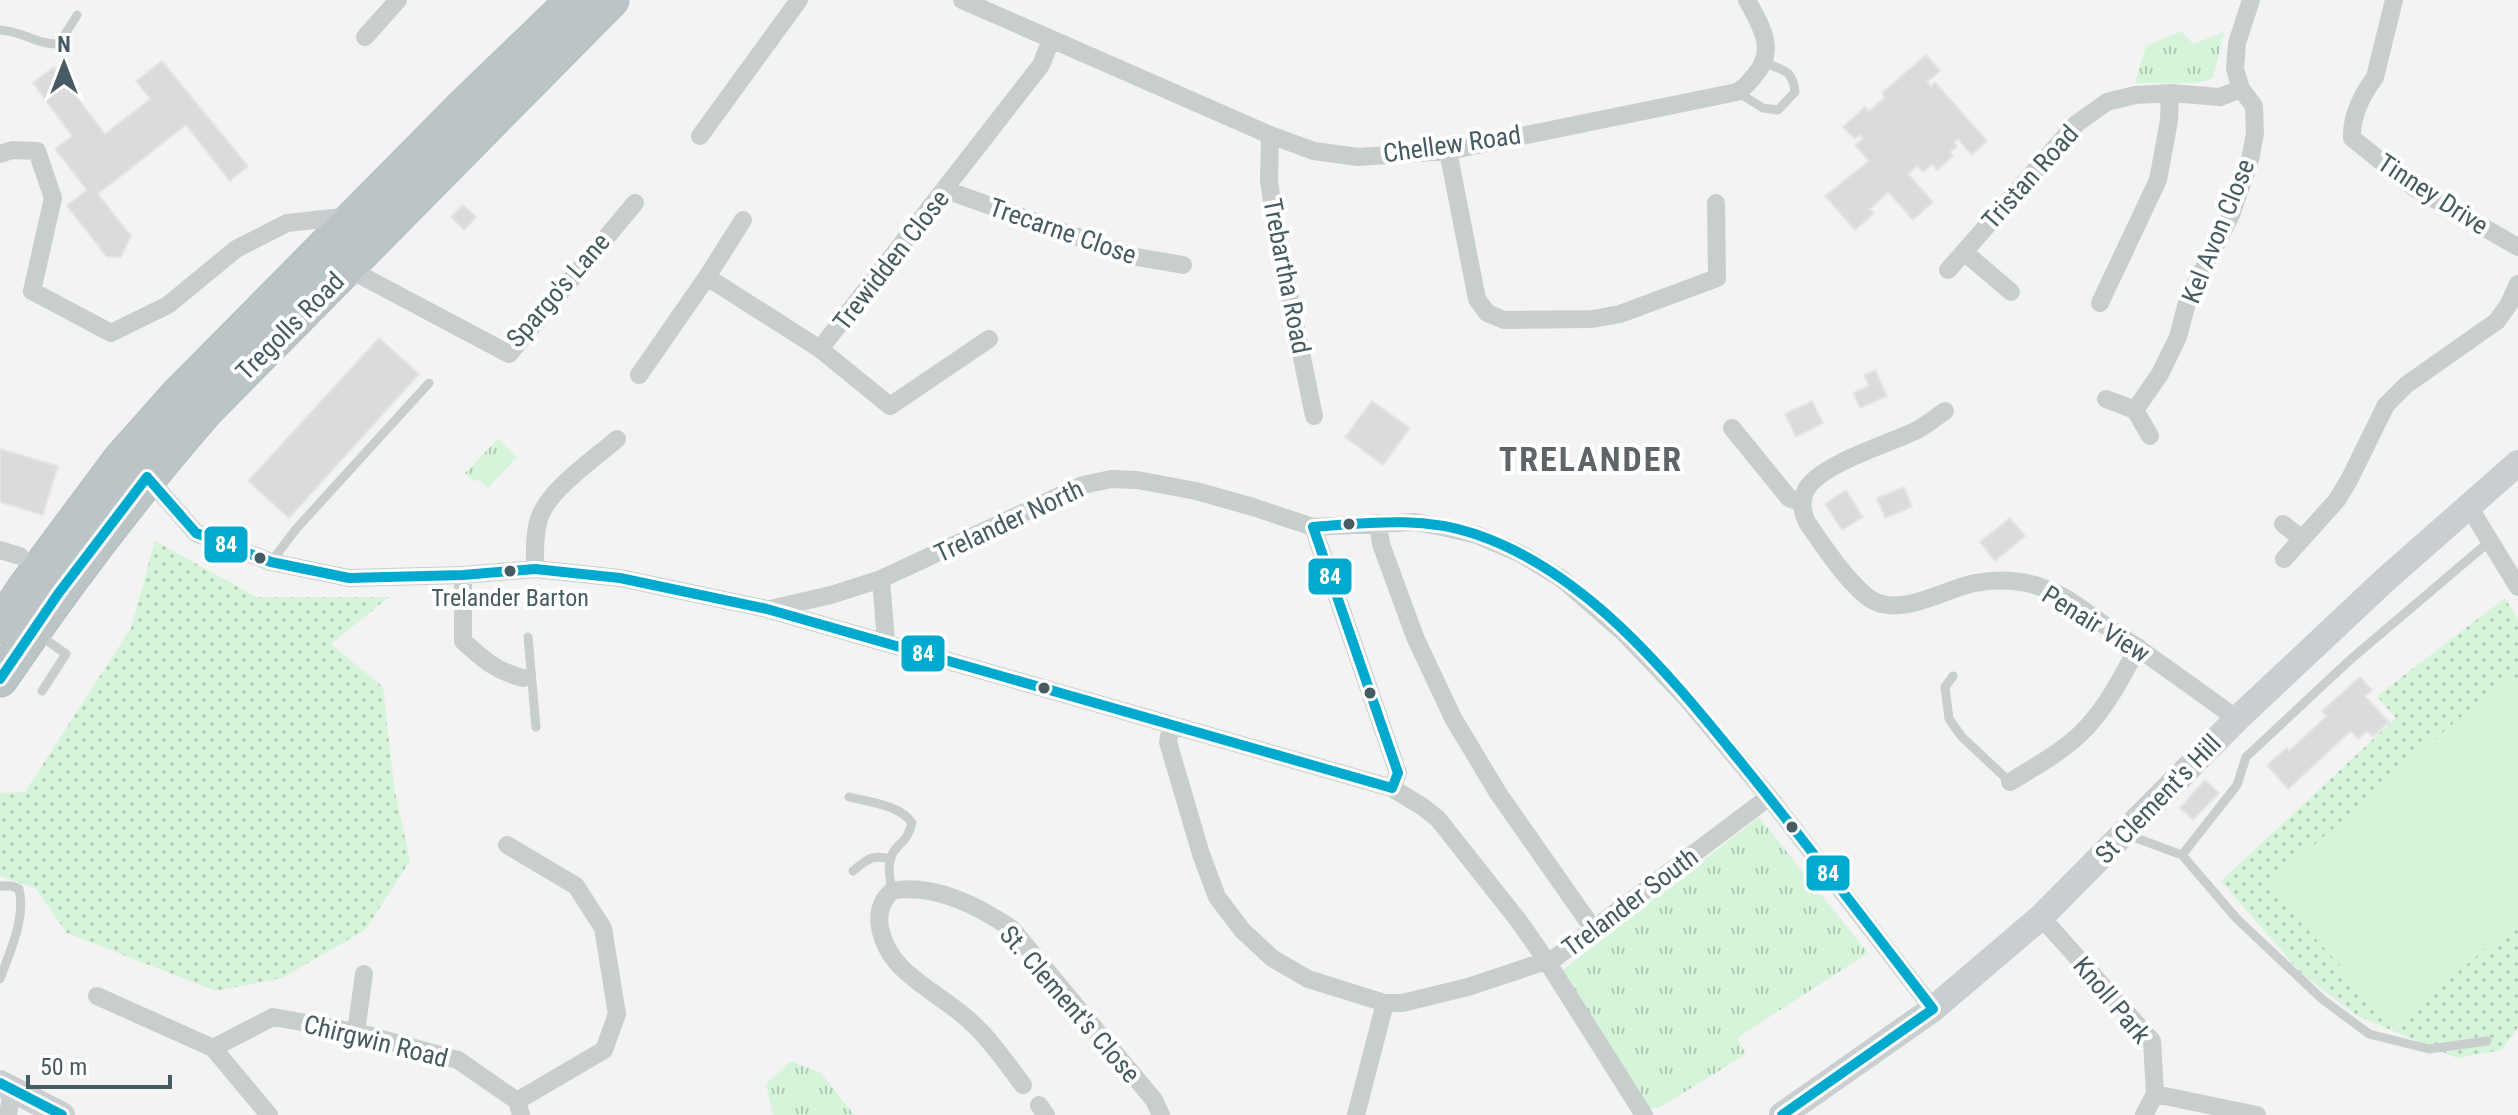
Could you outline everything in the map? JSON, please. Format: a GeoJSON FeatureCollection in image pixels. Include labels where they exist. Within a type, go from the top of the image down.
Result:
{"type":"FeatureCollection","features":[{"type":"Feature","properties":{"kind":"highway","name":"Tregolls Road"},"geometry":{"type":"LineString","coordinates":[[0,626],[22,572],[82,509],[177,396],[465,105],[574,0]]}},
{"type":"Feature","properties":{"kind":"highway","name":"Tregolls Road"},"geometry":{"type":"LineString","coordinates":[[0,679],[147,477],[206,410],[611,0]]}},
{"type":"Feature","properties":{"kind":"highway"},"geometry":{"type":"LineString","coordinates":[[22,572],[63,561],[134,471],[140,470],[147,477]]}},
{"type":"Feature","properties":{"kind":"street"},"geometry":{"type":"LineString","coordinates":[[365,37],[398,0]]}},
{"type":"Feature","properties":{"kind":"street"},"geometry":{"type":"LineString","coordinates":[[700,136],[799,0]]}},
{"type":"Feature","properties":{"kind":"street","name":"Chellew Road"},"geometry":{"type":"LineString","coordinates":[[962,0],[1270,135],[1314,151],[1358,157],[1448,151],[1737,92]]}},
{"type":"Feature","properties":{"kind":"street","name":"Kel Avon Close"},"geometry":{"type":"LineString","coordinates":[[2135,410],[2160,374],[2178,337],[2188,299],[2231,215],[2250,160],[2255,133],[2254,106],[2241,89],[2235,69],[2237,43],[2251,0]]}},
{"type":"Feature","properties":{"kind":"street","name":"Tinney Drive"},"geometry":{"type":"LineString","coordinates":[[2394,0],[2375,77],[2351,125],[2352,138],[2413,187],[2518,247]]}},
{"type":"Feature","properties":{"kind":"street"},"geometry":{"type":"LineString","coordinates":[[1737,92],[1765,63],[1765,40],[1752,8]]}},
{"type":"Feature","properties":{"kind":"street","name":"Trewidden Close"},"geometry":{"type":"LineString","coordinates":[[707,277],[820,349],[1041,65],[1051,40]]}},
{"type":"Feature","properties":{"kind":"street","name":"Tristan Road"},"geometry":{"type":"LineString","coordinates":[[1948,270],[2076,124],[2107,102],[2135,95],[2170,93],[2220,97],[2241,89]]}},
{"type":"Feature","properties":{"kind":"street"},"geometry":{"type":"LineString","coordinates":[[2100,303],[2158,180],[2169,121],[2170,93]]}},
{"type":"Feature","properties":{"kind":"street","name":"Trebartha Road"},"geometry":{"type":"LineString","coordinates":[[1270,135],[1269,181],[1278,241],[1314,416]]}},
{"type":"Feature","properties":{"kind":"street"},"geometry":{"type":"LineString","coordinates":[[0,154],[12,150],[37,151],[53,198],[32,291],[111,333],[168,305],[236,249],[287,223],[358,215]]}},
{"type":"Feature","properties":{"kind":"street"},"geometry":{"type":"LineString","coordinates":[[1448,151],[1477,299],[1487,313],[1504,320],[1592,319],[1620,314],[1717,278],[1716,203]]}},
{"type":"Feature","properties":{"kind":"street","name":"Trecarne Close"},"geometry":{"type":"LineString","coordinates":[[946,190],[1131,256],[1183,265]]}},
{"type":"Feature","properties":{"kind":"street","name":"Spargo's Lane"},"geometry":{"type":"LineString","coordinates":[[347,268],[509,354],[635,203]]}},
{"type":"Feature","properties":{"kind":"street"},"geometry":{"type":"LineString","coordinates":[[639,375],[743,220]]}},
{"type":"Feature","properties":{"kind":"street","name":"Tristan Road"},"geometry":{"type":"LineString","coordinates":[[1964,252],[2011,292]]}},
{"type":"Feature","properties":{"kind":"street"},"geometry":{"type":"LineString","coordinates":[[2284,559],[2343,490],[2386,405],[2406,385],[2497,321],[2518,284]]}},
{"type":"Feature","properties":{"kind":"street"},"geometry":{"type":"LineString","coordinates":[[820,349],[890,406],[989,339]]}},
{"type":"Feature","properties":{"kind":"street"},"geometry":{"type":"LineString","coordinates":[[2106,399],[2135,410],[2150,436]]}},
{"type":"Feature","properties":{"kind":"street"},"geometry":{"type":"LineString","coordinates":[[1802,503],[1808,486],[1835,466],[1921,428],[1945,411]]}},
{"type":"Feature","properties":{"kind":"street","name":"Penair View"},"geometry":{"type":"LineString","coordinates":[[1732,428],[1789,498],[1802,503],[1808,524],[1837,563],[1873,601],[1899,605],[1973,583],[2026,583],[2060,595],[2237,719]]}},
{"type":"Feature","properties":{"kind":"street"},"geometry":{"type":"LineString","coordinates":[[535,569],[536,530],[547,503],[617,439]]}},
{"type":"Feature","properties":{"kind":"street","name":"St Clement's Hill"},"geometry":{"type":"LineString","coordinates":[[1782,1115],[1933,1009],[2041,917],[2237,719],[2385,580],[2518,463]]}},
{"type":"Feature","properties":{"kind":"street"},"geometry":{"type":"LineString","coordinates":[[147,477],[196,533],[271,562],[349,578],[463,575],[535,569],[620,578],[767,609],[1392,788],[1423,807],[1451,833],[1546,960],[1644,1115]]}},
{"type":"Feature","properties":{"kind":"street","name":"Trelander North"},"geometry":{"type":"LineString","coordinates":[[767,609],[831,595],[881,579],[1083,485],[1111,479],[1137,480],[1196,491],[1313,527]]}},
{"type":"Feature","properties":{"kind":"street"},"geometry":{"type":"LineString","coordinates":[[2468,505],[2518,587]]}},
{"type":"Feature","properties":{"kind":"street"},"geometry":{"type":"LineString","coordinates":[[1392,788],[1398,773],[1313,527],[1415,522],[1477,535],[1521,554],[1562,579],[1624,633],[1687,699],[1769,797],[1933,1009]]}},
{"type":"Feature","properties":{"kind":"street"},"geometry":{"type":"LineString","coordinates":[[1378,523],[1381,544],[1415,637],[1453,718],[1498,793],[1594,930]]}},
{"type":"Feature","properties":{"kind":"street"},"geometry":{"type":"LineString","coordinates":[[2283,524],[2301,538]]}},
{"type":"Feature","properties":{"kind":"street"},"geometry":{"type":"LineString","coordinates":[[0,550],[22,572]]}},
{"type":"Feature","properties":{"kind":"street"},"geometry":{"type":"LineString","coordinates":[[463,575],[463,641],[487,663],[504,673],[527,678]]}},
{"type":"Feature","properties":{"kind":"street"},"geometry":{"type":"LineString","coordinates":[[881,579],[886,642]]}},
{"type":"Feature","properties":{"kind":"street"},"geometry":{"type":"LineString","coordinates":[[2010,782],[2051,757],[2085,729],[2110,698],[2138,647]]}},
{"type":"Feature","properties":{"kind":"street","name":"Trelander South"},"geometry":{"type":"LineString","coordinates":[[1171,725],[1168,742],[1201,854],[1217,897],[1229,914],[1256,945],[1289,969],[1326,987],[1385,1003],[1402,1003],[1468,987],[1555,958],[1769,797]]}},
{"type":"Feature","properties":{"kind":"street","name":"Chirgwin Road"},"geometry":{"type":"LineString","coordinates":[[213,1048],[273,1017],[356,1032],[458,1060],[519,1108],[604,1050],[617,1014],[603,928],[576,886],[507,845]]}},
{"type":"Feature","properties":{"kind":"street","name":"St. Clement's Close"},"geometry":{"type":"LineString","coordinates":[[892,891],[912,889],[948,897],[982,910],[1012,929],[1154,1100],[1161,1115]]}},
{"type":"Feature","properties":{"kind":"street"},"geometry":{"type":"LineString","coordinates":[[892,891],[878,913],[879,926],[888,948],[901,967],[972,1022],[1023,1085]]}},
{"type":"Feature","properties":{"kind":"street","name":"Knoll Park"},"geometry":{"type":"LineString","coordinates":[[2041,917],[2152,1041],[2155,1094]]}},
{"type":"Feature","properties":{"kind":"street"},"geometry":{"type":"LineString","coordinates":[[356,1032],[364,974]]}},
{"type":"Feature","properties":{"kind":"street"},"geometry":{"type":"LineString","coordinates":[[97,996],[213,1048],[269,1115]]}},
{"type":"Feature","properties":{"kind":"street"},"geometry":{"type":"LineString","coordinates":[[1356,1115],[1385,1003]]}},
{"type":"Feature","properties":{"kind":"street"},"geometry":{"type":"LineString","coordinates":[[2144,1115],[2155,1094],[2257,1115]]}},
{"type":"Feature","properties":{"kind":"street"},"geometry":{"type":"LineString","coordinates":[[7,1096],[62,1115]]}},
{"type":"Feature","properties":{"kind":"lane"},"geometry":{"type":"LineString","coordinates":[[0,30],[16,31],[47,44],[59,44],[77,15]]}},
{"type":"Feature","properties":{"kind":"lane"},"geometry":{"type":"LineString","coordinates":[[1737,92],[1763,108],[1778,110],[1787,103],[1795,92],[1793,80],[1786,71],[1765,63]]}},
{"type":"Feature","properties":{"kind":"lane"},"geometry":{"type":"LineString","coordinates":[[271,562],[296,529],[429,383]]}},
{"type":"Feature","properties":{"kind":"lane"},"geometry":{"type":"LineString","coordinates":[[2182,855],[2237,785],[2246,757],[2351,659],[2490,541]]}},
{"type":"Feature","properties":{"kind":"lane"},"geometry":{"type":"LineString","coordinates":[[33,630],[66,654],[42,691]]}},
{"type":"Feature","properties":{"kind":"lane"},"geometry":{"type":"LineString","coordinates":[[528,637],[527,678],[536,727]]}},
{"type":"Feature","properties":{"kind":"lane"},"geometry":{"type":"LineString","coordinates":[[1953,676],[1945,687],[1949,719],[1962,737],[2010,782]]}},
{"type":"Feature","properties":{"kind":"lane"},"geometry":{"type":"LineString","coordinates":[[849,797],[907,815],[912,823],[907,840],[892,853],[889,867],[892,891]]}},
{"type":"Feature","properties":{"kind":"lane"},"geometry":{"type":"LineString","coordinates":[[2124,833],[2182,855],[2237,919],[2322,999],[2369,1034],[2429,1049],[2487,1041]]}},
{"type":"Feature","properties":{"kind":"lane"},"geometry":{"type":"LineString","coordinates":[[853,871],[867,859],[878,855],[891,859]]}},
{"type":"Feature","properties":{"kind":"lane"},"geometry":{"type":"LineString","coordinates":[[0,886],[19,889],[21,897],[20,916],[0,979]]}},
{"type":"Feature","properties":{"kind":"green space"},"geometry":{"type":"Polygon","coordinates":[[[2182,31],[2193,44],[2224,32],[2213,78],[2198,83],[2135,83],[2146,46],[2182,31]]]}},
{"type":"Feature","properties":{"kind":"green space"},"geometry":{"type":"Polygon","coordinates":[[[498,439],[517,457],[488,488],[465,473],[498,439]]]}},
{"type":"Feature","properties":{"kind":"green space"},"geometry":{"type":"Polygon","coordinates":[[[155,541],[256,597],[389,597],[331,644],[383,687],[394,787],[410,861],[365,930],[282,978],[216,991],[67,933],[35,888],[0,876],[0,793],[25,792],[131,628],[155,541]]]}},
{"type":"Feature","properties":{"kind":"green space"},"geometry":{"type":"Polygon","coordinates":[[[2505,598],[2518,620],[2518,1027],[2502,1050],[2457,1058],[2356,1015],[2301,973],[2221,881],[2396,718],[2377,696],[2505,598]]]}},
{"type":"Feature","properties":{"kind":"green space"},"geometry":{"type":"Polygon","coordinates":[[[2510,674],[2518,683],[2518,920],[2396,1026],[2267,886],[2510,674]]]}},
{"type":"Feature","properties":{"kind":"green space"},"geometry":{"type":"Polygon","coordinates":[[[1759,817],[1868,953],[1737,1038],[1746,1054],[1659,1108],[1645,1108],[1559,973],[1759,817]]]}},
{"type":"Feature","properties":{"kind":"green space"},"geometry":{"type":"Polygon","coordinates":[[[791,1061],[821,1073],[854,1115],[773,1115],[766,1084],[791,1061]]]}},
{"type":"Feature","properties":{"kind":"building"},"geometry":{"type":"Polygon","coordinates":[[[1926,55],[1940,71],[1927,82],[1931,87],[1935,82],[1987,141],[1972,155],[1958,139],[1954,142],[1957,146],[1950,152],[1953,156],[1937,170],[1932,164],[1923,172],[1917,166],[1908,174],[1933,202],[1913,220],[1888,192],[1870,209],[1874,213],[1855,230],[1825,196],[1869,161],[1855,145],[1863,138],[1860,135],[1855,139],[1843,127],[1865,107],[1869,111],[1885,97],[1882,93],[1926,55]]]}},
{"type":"Feature","properties":{"kind":"building"},"geometry":{"type":"Polygon","coordinates":[[[162,61],[248,166],[230,181],[186,125],[98,194],[131,236],[121,257],[107,257],[67,206],[87,190],[55,149],[72,136],[33,83],[54,67],[105,134],[150,99],[136,81],[162,61]]]}},
{"type":"Feature","properties":{"kind":"building"},"geometry":{"type":"Polygon","coordinates":[[[463,205],[476,217],[464,230],[451,217],[463,205]]]}},
{"type":"Feature","properties":{"kind":"building"},"geometry":{"type":"Polygon","coordinates":[[[379,338],[419,374],[289,518],[248,481],[379,338]]]}},
{"type":"Feature","properties":{"kind":"building"},"geometry":{"type":"Polygon","coordinates":[[[1875,370],[1887,396],[1860,408],[1853,393],[1869,386],[1864,375],[1875,370]]]}},
{"type":"Feature","properties":{"kind":"building"},"geometry":{"type":"Polygon","coordinates":[[[1372,401],[1410,428],[1383,465],[1345,437],[1372,401]]]}},
{"type":"Feature","properties":{"kind":"building"},"geometry":{"type":"Polygon","coordinates":[[[1812,401],[1823,423],[1796,437],[1785,414],[1812,401]]]}},
{"type":"Feature","properties":{"kind":"building"},"geometry":{"type":"Polygon","coordinates":[[[0,449],[58,466],[43,515],[0,502],[0,449]]]}},
{"type":"Feature","properties":{"kind":"building"},"geometry":{"type":"Polygon","coordinates":[[[1904,487],[1912,507],[1885,518],[1877,498],[1904,487]]]}},
{"type":"Feature","properties":{"kind":"building"},"geometry":{"type":"Polygon","coordinates":[[[1846,490],[1863,517],[1842,530],[1825,504],[1846,490]]]}},
{"type":"Feature","properties":{"kind":"building"},"geometry":{"type":"Polygon","coordinates":[[[2010,518],[2025,536],[1995,561],[1980,542],[2010,518]]]}},
{"type":"Feature","properties":{"kind":"building"},"geometry":{"type":"Polygon","coordinates":[[[2360,677],[2372,690],[2365,696],[2389,722],[2373,737],[2367,731],[2358,739],[2351,731],[2288,789],[2267,765],[2287,748],[2289,751],[2327,716],[2322,711],[2360,677]]]}},
{"type":"Feature","properties":{"kind":"building"},"geometry":{"type":"Polygon","coordinates":[[[2205,780],[2219,793],[2193,820],[2180,808],[2205,780]]]}},
{"type":"Feature","properties":{"kind":"transit line","name":"84"},"geometry":{"type":"LineString","coordinates":[[0,679],[58,594],[147,477],[196,533],[271,562],[349,578],[463,575],[535,569],[620,578],[767,609],[1392,788],[1398,773],[1313,527],[1395,522],[1455,528],[1516,551],[1590,600],[1624,630],[1743,765],[1933,1009],[1782,1115]]}},
{"type":"Feature","properties":{"kind":"transit line","name":"84"},"geometry":{"type":"LineString","coordinates":[[0,1083],[62,1115]]}},
{"type":"Feature","properties":{"kind":"place","name":"Trelander Barton"},"geometry":{"type":"Point","coordinates":[510,571]}},
{"type":"Feature","properties":{"kind":"district","name":"TRELANDER"},"geometry":{"type":"Point","coordinates":[1591,459]}}]}
